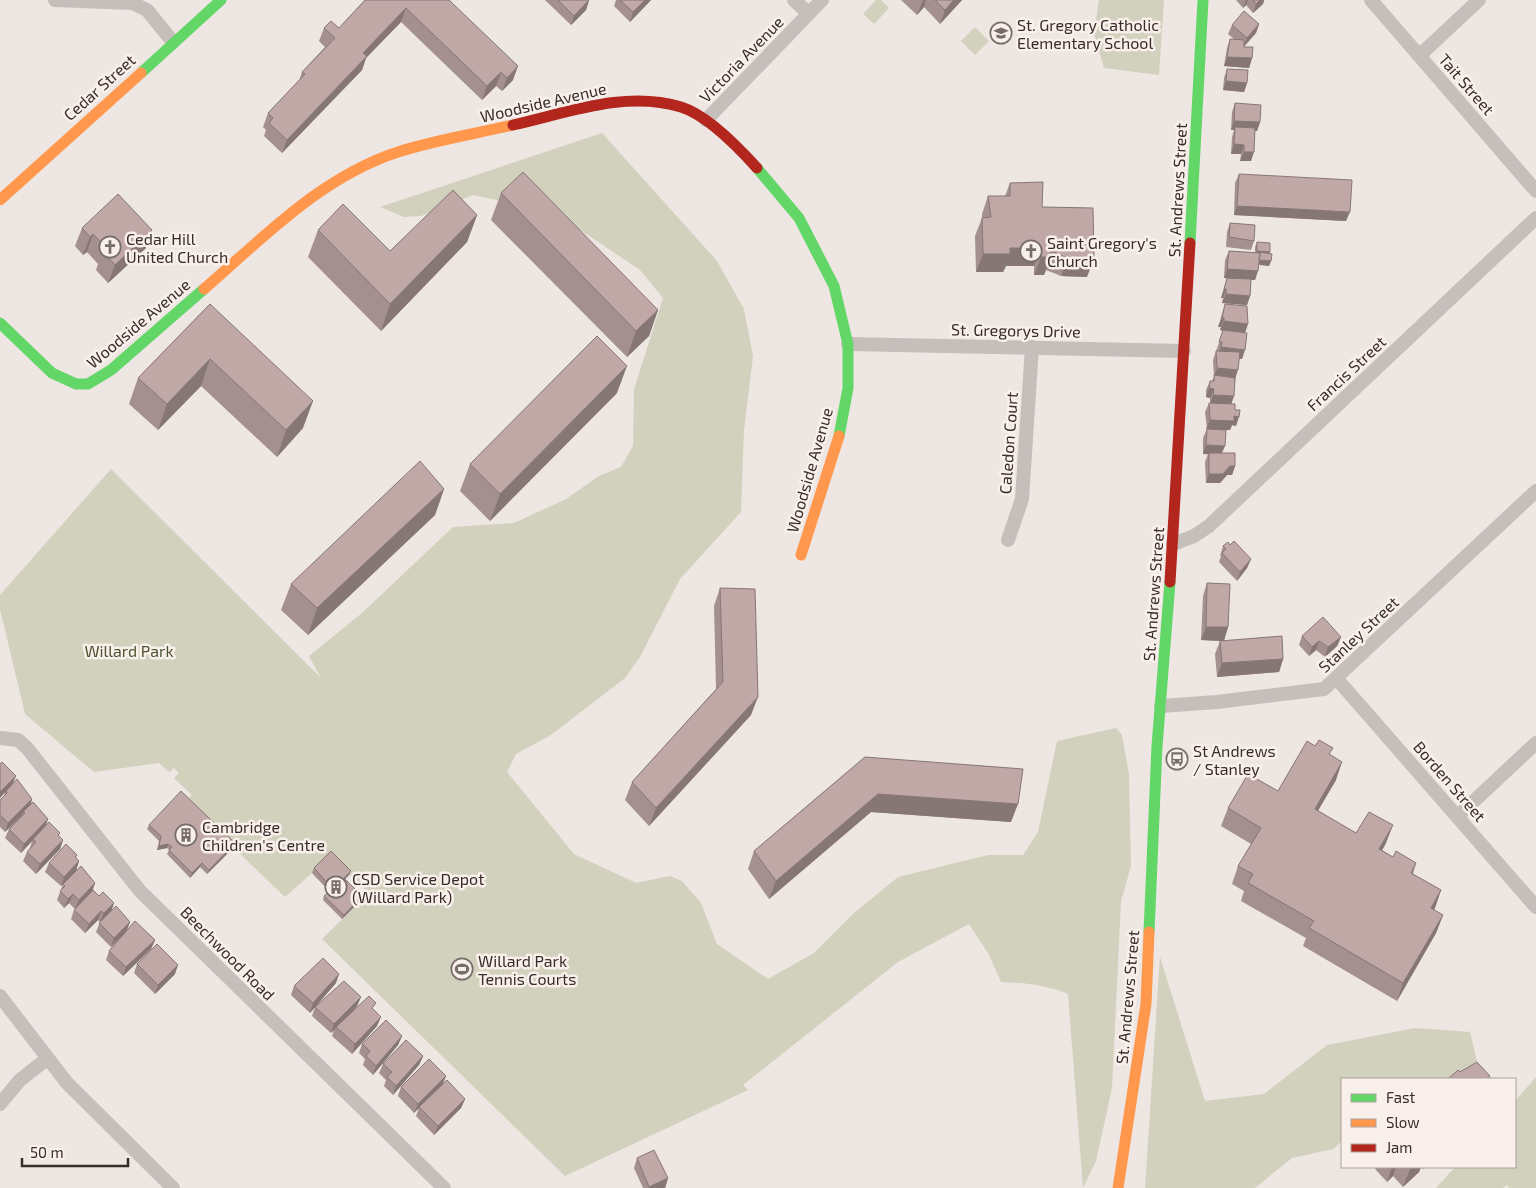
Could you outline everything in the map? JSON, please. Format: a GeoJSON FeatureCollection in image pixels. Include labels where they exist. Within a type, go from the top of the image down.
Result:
{"type":"FeatureCollection","features":[{"type":"Feature","properties":{"kind":"main road","name":"Cedar Street"},"geometry":{"type":"LineString","coordinates":[[0,200],[221,0]]}},
{"type":"Feature","properties":{"kind":"main road","name":"St. Andrews Street"},"geometry":{"type":"LineString","coordinates":[[1118,1188],[1146,1004],[1157,746],[1173,544],[1203,0]]}},
{"type":"Feature","properties":{"kind":"main road","name":"Woodside Avenue"},"geometry":{"type":"LineString","coordinates":[[0,323],[52,374],[70,384],[88,384],[111,370],[302,204],[335,181],[368,163],[399,152],[616,101],[652,100],[682,107],[706,120],[747,157],[799,218],[834,286],[848,344],[848,388],[841,430],[801,555]]}},
{"type":"Feature","properties":{"kind":"street"},"geometry":{"type":"LineString","coordinates":[[56,0],[132,3],[147,10],[173,42]]}},
{"type":"Feature","properties":{"kind":"street"},"geometry":{"type":"LineString","coordinates":[[794,0],[808,13]]}},
{"type":"Feature","properties":{"kind":"street","name":"Victoria Avenue"},"geometry":{"type":"LineString","coordinates":[[706,120],[822,0]]}},
{"type":"Feature","properties":{"kind":"street","name":"Tait Street"},"geometry":{"type":"LineString","coordinates":[[1371,0],[1536,191]]}},
{"type":"Feature","properties":{"kind":"street"},"geometry":{"type":"LineString","coordinates":[[1419,56],[1479,0]]}},
{"type":"Feature","properties":{"kind":"street","name":"Francis Street"},"geometry":{"type":"LineString","coordinates":[[1173,544],[1194,536],[1210,526],[1536,218]]}},
{"type":"Feature","properties":{"kind":"street","name":"St. Gregorys Drive"},"geometry":{"type":"LineString","coordinates":[[848,344],[1184,351]]}},
{"type":"Feature","properties":{"kind":"street","name":"Caledon Court"},"geometry":{"type":"LineString","coordinates":[[1008,540],[1022,499],[1032,348]]}},
{"type":"Feature","properties":{"kind":"street","name":"Stanley Street"},"geometry":{"type":"LineString","coordinates":[[1161,706],[1324,690],[1536,491]]}},
{"type":"Feature","properties":{"kind":"street","name":"Borden Street"},"geometry":{"type":"LineString","coordinates":[[1337,678],[1536,907]]}},
{"type":"Feature","properties":{"kind":"street","name":"Beechwood Road"},"geometry":{"type":"LineString","coordinates":[[0,738],[18,740],[27,748],[140,891],[444,1188]]}},
{"type":"Feature","properties":{"kind":"street"},"geometry":{"type":"LineString","coordinates":[[1458,816],[1536,743]]}},
{"type":"Feature","properties":{"kind":"street"},"geometry":{"type":"LineString","coordinates":[[0,996],[83,1100],[173,1188]]}},
{"type":"Feature","properties":{"kind":"street"},"geometry":{"type":"LineString","coordinates":[[0,1104],[20,1080],[48,1058]]}},
{"type":"Feature","properties":{"kind":"green space"},"geometry":{"type":"Polygon","coordinates":[[[876,0],[881,0],[889,8],[874,24],[863,14],[876,0]]]}},
{"type":"Feature","properties":{"kind":"green space"},"geometry":{"type":"Polygon","coordinates":[[[1099,0],[1164,0],[1159,75],[1104,68],[1094,34],[1099,0]]]}},
{"type":"Feature","properties":{"kind":"green space"},"geometry":{"type":"Polygon","coordinates":[[[975,27],[989,41],[975,55],[961,41],[975,27]]]}},
{"type":"Feature","properties":{"kind":"green space","name":"Willard Park"},"geometry":{"type":"Polygon","coordinates":[[[602,133],[717,261],[744,309],[753,356],[744,430],[741,512],[680,579],[640,657],[625,678],[551,735],[516,754],[507,772],[574,854],[636,883],[670,876],[682,881],[701,903],[717,944],[768,979],[814,953],[853,914],[898,877],[988,855],[1023,855],[1038,832],[1057,741],[1116,728],[1122,735],[1129,774],[1131,866],[1121,901],[1112,1088],[1096,1161],[1083,1188],[1068,994],[1052,988],[1001,982],[988,953],[969,924],[898,962],[743,1085],[748,1090],[565,1176],[322,939],[369,893],[349,875],[312,873],[285,897],[185,801],[192,795],[174,778],[179,773],[174,768],[169,772],[159,763],[94,772],[25,714],[0,609],[0,595],[111,469],[321,678],[309,656],[362,613],[453,527],[514,523],[566,499],[599,476],[621,467],[633,446],[634,389],[663,298],[640,270],[555,213],[473,195],[421,216],[404,217],[380,207],[602,133]]]}},
{"type":"Feature","properties":{"kind":"green space"},"geometry":{"type":"Polygon","coordinates":[[[1160,957],[1205,1101],[1264,1094],[1327,1045],[1415,1028],[1470,1032],[1477,1061],[1455,1078],[1341,1078],[1341,1142],[1333,1149],[1292,1158],[1255,1188],[1145,1188],[1160,957]]]}},
{"type":"Feature","properties":{"kind":"green space"},"geometry":{"type":"Polygon","coordinates":[[[1536,1077],[1536,1188],[1509,1188],[1507,1185],[1503,1188],[1436,1188],[1454,1168],[1516,1168],[1516,1100],[1536,1077]]]}},
{"type":"Feature","properties":{"kind":"building"},"geometry":{"type":"Polygon","coordinates":[[[365,0],[449,0],[518,66],[507,78],[501,72],[487,86],[406,8],[363,53],[367,56],[287,140],[269,123],[273,118],[268,113],[305,74],[302,72],[335,38],[324,28],[331,21],[339,28],[365,0]]]}},
{"type":"Feature","properties":{"kind":"building"},"geometry":{"type":"Polygon","coordinates":[[[558,0],[589,0],[574,16],[558,0]]]}},
{"type":"Feature","properties":{"kind":"building"},"geometry":{"type":"Polygon","coordinates":[[[620,0],[645,0],[633,12],[620,0]]]}},
{"type":"Feature","properties":{"kind":"building"},"geometry":{"type":"Polygon","coordinates":[[[935,0],[954,0],[945,10],[935,0]]]}},
{"type":"Feature","properties":{"kind":"building"},"geometry":{"type":"Polygon","coordinates":[[[1244,11],[1259,24],[1247,38],[1232,25],[1244,11]]]}},
{"type":"Feature","properties":{"kind":"building"},"geometry":{"type":"Polygon","coordinates":[[[1230,39],[1244,40],[1244,47],[1253,47],[1252,58],[1227,57],[1230,39]]]}},
{"type":"Feature","properties":{"kind":"building"},"geometry":{"type":"Polygon","coordinates":[[[1227,69],[1248,70],[1247,83],[1226,81],[1227,69]]]}},
{"type":"Feature","properties":{"kind":"building"},"geometry":{"type":"Polygon","coordinates":[[[1235,103],[1261,105],[1260,122],[1234,121],[1235,103]]]}},
{"type":"Feature","properties":{"kind":"building"},"geometry":{"type":"Polygon","coordinates":[[[1235,127],[1255,128],[1254,152],[1244,152],[1244,145],[1234,144],[1235,127]]]}},
{"type":"Feature","properties":{"kind":"building"},"geometry":{"type":"Polygon","coordinates":[[[523,172],[658,310],[636,331],[501,193],[523,172]]]}},
{"type":"Feature","properties":{"kind":"building"},"geometry":{"type":"Polygon","coordinates":[[[1239,174],[1352,180],[1350,212],[1237,206],[1239,174]]]}},
{"type":"Feature","properties":{"kind":"building","name":"Saint Gregory's Church"},"geometry":{"type":"Polygon","coordinates":[[[1043,182],[1042,207],[1093,208],[1094,259],[1067,258],[1051,251],[1051,257],[1041,257],[1041,248],[1010,248],[1010,254],[983,254],[982,218],[991,217],[988,196],[1010,196],[1010,183],[1043,182]]]}},
{"type":"Feature","properties":{"kind":"building"},"geometry":{"type":"Polygon","coordinates":[[[453,190],[477,215],[390,304],[318,230],[343,204],[390,251],[453,190]]]}},
{"type":"Feature","properties":{"kind":"building"},"geometry":{"type":"Polygon","coordinates":[[[118,194],[152,230],[115,265],[103,252],[107,248],[93,234],[90,237],[82,228],[118,194]]]}},
{"type":"Feature","properties":{"kind":"building"},"geometry":{"type":"Polygon","coordinates":[[[1230,223],[1255,225],[1254,241],[1229,237],[1230,223]]]}},
{"type":"Feature","properties":{"kind":"building"},"geometry":{"type":"Polygon","coordinates":[[[1257,242],[1270,243],[1270,252],[1257,251],[1257,242]]]}},
{"type":"Feature","properties":{"kind":"building"},"geometry":{"type":"Polygon","coordinates":[[[1229,251],[1260,253],[1258,271],[1227,269],[1229,251]]]}},
{"type":"Feature","properties":{"kind":"building"},"geometry":{"type":"Polygon","coordinates":[[[1260,252],[1272,254],[1271,261],[1259,260],[1260,252]]]}},
{"type":"Feature","properties":{"kind":"building"},"geometry":{"type":"Polygon","coordinates":[[[1227,278],[1251,279],[1250,296],[1226,294],[1226,289],[1224,289],[1227,278]]]}},
{"type":"Feature","properties":{"kind":"building"},"geometry":{"type":"Polygon","coordinates":[[[210,304],[313,401],[286,430],[210,359],[167,404],[138,378],[210,304]]]}},
{"type":"Feature","properties":{"kind":"building"},"geometry":{"type":"Polygon","coordinates":[[[1225,304],[1247,306],[1248,324],[1224,321],[1224,318],[1222,318],[1225,304]]]}},
{"type":"Feature","properties":{"kind":"building"},"geometry":{"type":"Polygon","coordinates":[[[1223,330],[1247,333],[1245,350],[1221,347],[1222,342],[1219,342],[1223,330]]]}},
{"type":"Feature","properties":{"kind":"building"},"geometry":{"type":"Polygon","coordinates":[[[597,336],[627,366],[500,494],[470,464],[597,336]]]}},
{"type":"Feature","properties":{"kind":"building"},"geometry":{"type":"Polygon","coordinates":[[[1216,351],[1240,352],[1238,370],[1217,368],[1216,351]]]}},
{"type":"Feature","properties":{"kind":"building"},"geometry":{"type":"Polygon","coordinates":[[[1214,375],[1235,378],[1234,396],[1213,395],[1214,389],[1209,388],[1210,381],[1214,381],[1214,375]]]}},
{"type":"Feature","properties":{"kind":"building"},"geometry":{"type":"Polygon","coordinates":[[[1209,403],[1235,404],[1235,410],[1240,410],[1239,417],[1234,416],[1234,421],[1210,420],[1209,403]]]}},
{"type":"Feature","properties":{"kind":"building"},"geometry":{"type":"Polygon","coordinates":[[[1207,429],[1226,430],[1225,446],[1206,445],[1207,429]]]}},
{"type":"Feature","properties":{"kind":"building"},"geometry":{"type":"Polygon","coordinates":[[[1209,453],[1235,453],[1235,466],[1230,466],[1223,474],[1209,474],[1209,453]]]}},
{"type":"Feature","properties":{"kind":"building"},"geometry":{"type":"Polygon","coordinates":[[[420,461],[444,489],[317,608],[291,584],[420,461]]]}},
{"type":"Feature","properties":{"kind":"building"},"geometry":{"type":"Polygon","coordinates":[[[1234,541],[1251,559],[1240,572],[1222,553],[1226,549],[1223,546],[1228,542],[1230,545],[1234,541]]]}},
{"type":"Feature","properties":{"kind":"building"},"geometry":{"type":"Polygon","coordinates":[[[1207,583],[1230,584],[1228,627],[1206,627],[1207,583]]]}},
{"type":"Feature","properties":{"kind":"building"},"geometry":{"type":"Polygon","coordinates":[[[720,588],[755,589],[758,697],[656,808],[632,782],[723,682],[720,588]]]}},
{"type":"Feature","properties":{"kind":"building"},"geometry":{"type":"Polygon","coordinates":[[[1323,617],[1341,637],[1328,647],[1319,641],[1312,647],[1302,636],[1323,617]]]}},
{"type":"Feature","properties":{"kind":"building"},"geometry":{"type":"Polygon","coordinates":[[[1282,636],[1283,659],[1222,663],[1220,641],[1282,636]]]}},
{"type":"Feature","properties":{"kind":"building"},"geometry":{"type":"Polygon","coordinates":[[[1319,740],[1333,748],[1329,754],[1342,762],[1315,809],[1356,833],[1369,812],[1393,825],[1379,849],[1393,857],[1396,851],[1416,863],[1411,873],[1441,890],[1431,908],[1443,915],[1403,983],[1309,928],[1314,921],[1248,883],[1253,874],[1238,866],[1261,828],[1228,808],[1248,774],[1278,791],[1307,741],[1315,746],[1319,740]]]}},
{"type":"Feature","properties":{"kind":"building"},"geometry":{"type":"Polygon","coordinates":[[[865,757],[1023,769],[1018,804],[878,794],[776,881],[754,851],[865,757]]]}},
{"type":"Feature","properties":{"kind":"building"},"geometry":{"type":"Polygon","coordinates":[[[2,762],[16,776],[0,792],[0,764],[2,762]]]}},
{"type":"Feature","properties":{"kind":"building"},"geometry":{"type":"Polygon","coordinates":[[[17,779],[32,799],[8,823],[0,815],[0,800],[17,779]]]}},
{"type":"Feature","properties":{"kind":"building","name":"Cambridge Children's Centre"},"geometry":{"type":"Polygon","coordinates":[[[181,791],[235,843],[209,870],[202,863],[192,873],[169,850],[172,847],[168,844],[159,846],[161,836],[149,825],[181,791]]]}},
{"type":"Feature","properties":{"kind":"building"},"geometry":{"type":"Polygon","coordinates":[[[33,802],[48,819],[24,844],[9,829],[33,802]]]}},
{"type":"Feature","properties":{"kind":"building"},"geometry":{"type":"Polygon","coordinates":[[[49,822],[60,833],[58,835],[63,840],[40,864],[27,852],[36,842],[33,839],[49,822]]]}},
{"type":"Feature","properties":{"kind":"building"},"geometry":{"type":"Polygon","coordinates":[[[66,844],[77,855],[75,857],[79,861],[64,877],[49,863],[66,844]]]}},
{"type":"Feature","properties":{"kind":"building","name":"CSD Service Depot (Willard Park)"},"geometry":{"type":"Polygon","coordinates":[[[331,851],[351,871],[344,878],[362,896],[344,915],[324,896],[332,888],[314,868],[331,851]]]}},
{"type":"Feature","properties":{"kind":"building"},"geometry":{"type":"Polygon","coordinates":[[[81,866],[95,883],[79,900],[73,894],[68,899],[60,891],[65,886],[63,884],[81,866]]]}},
{"type":"Feature","properties":{"kind":"building"},"geometry":{"type":"Polygon","coordinates":[[[93,890],[99,896],[103,892],[114,903],[104,913],[101,911],[89,924],[74,910],[93,890]]]}},
{"type":"Feature","properties":{"kind":"building"},"geometry":{"type":"Polygon","coordinates":[[[116,906],[130,922],[114,938],[99,923],[116,906]]]}},
{"type":"Feature","properties":{"kind":"building"},"geometry":{"type":"Polygon","coordinates":[[[135,921],[155,940],[126,967],[109,951],[135,921]]]}},
{"type":"Feature","properties":{"kind":"building"},"geometry":{"type":"Polygon","coordinates":[[[157,944],[178,965],[158,985],[137,964],[157,944]]]}},
{"type":"Feature","properties":{"kind":"building"},"geometry":{"type":"Polygon","coordinates":[[[323,958],[339,974],[313,1003],[294,986],[323,958]]]}},
{"type":"Feature","properties":{"kind":"building"},"geometry":{"type":"Polygon","coordinates":[[[344,981],[361,997],[334,1024],[315,1007],[344,981]]]}},
{"type":"Feature","properties":{"kind":"building"},"geometry":{"type":"Polygon","coordinates":[[[369,996],[376,1003],[372,1008],[381,1017],[355,1044],[336,1027],[369,996]]]}},
{"type":"Feature","properties":{"kind":"building"},"geometry":{"type":"Polygon","coordinates":[[[386,1020],[402,1036],[376,1066],[366,1056],[370,1051],[362,1044],[386,1020]]]}},
{"type":"Feature","properties":{"kind":"building"},"geometry":{"type":"Polygon","coordinates":[[[406,1040],[423,1056],[396,1086],[387,1077],[392,1072],[383,1064],[406,1040]]]}},
{"type":"Feature","properties":{"kind":"building"},"geometry":{"type":"Polygon","coordinates":[[[429,1059],[446,1076],[418,1104],[401,1087],[429,1059]]]}},
{"type":"Feature","properties":{"kind":"building"},"geometry":{"type":"Polygon","coordinates":[[[1477,1062],[1490,1076],[1489,1078],[1449,1078],[1458,1070],[1460,1072],[1477,1062]]]}},
{"type":"Feature","properties":{"kind":"building"},"geometry":{"type":"Polygon","coordinates":[[[447,1080],[465,1099],[438,1126],[419,1107],[447,1080]]]}},
{"type":"Feature","properties":{"kind":"building"},"geometry":{"type":"Polygon","coordinates":[[[654,1150],[668,1178],[649,1187],[637,1158],[654,1150]]]}},
{"type":"Feature","properties":{"kind":"traffic: fast"},"geometry":{"type":"LineString","coordinates":[[141,73],[221,0]]}},
{"type":"Feature","properties":{"kind":"traffic: fast"},"geometry":{"type":"LineString","coordinates":[[1190,243],[1203,0]]}},
{"type":"Feature","properties":{"kind":"traffic: fast"},"geometry":{"type":"LineString","coordinates":[[757,168],[799,218],[834,286],[848,344],[848,388],[839,436]]}},
{"type":"Feature","properties":{"kind":"traffic: fast"},"geometry":{"type":"LineString","coordinates":[[0,323],[52,373],[76,384],[88,384],[111,370],[204,289]]}},
{"type":"Feature","properties":{"kind":"traffic: fast"},"geometry":{"type":"LineString","coordinates":[[1149,932],[1157,746],[1170,582]]}},
{"type":"Feature","properties":{"kind":"traffic: slow"},"geometry":{"type":"LineString","coordinates":[[0,200],[141,73]]}},
{"type":"Feature","properties":{"kind":"traffic: slow"},"geometry":{"type":"LineString","coordinates":[[204,289],[295,210],[344,177],[370,163],[412,148],[513,125]]}},
{"type":"Feature","properties":{"kind":"traffic: slow"},"geometry":{"type":"LineString","coordinates":[[801,555],[839,436]]}},
{"type":"Feature","properties":{"kind":"traffic: slow"},"geometry":{"type":"LineString","coordinates":[[1118,1188],[1146,1004],[1149,932]]}},
{"type":"Feature","properties":{"kind":"traffic: jam"},"geometry":{"type":"LineString","coordinates":[[513,125],[596,105],[617,102],[660,102],[681,107],[701,117],[732,142],[757,168]]}},
{"type":"Feature","properties":{"kind":"traffic: jam"},"geometry":{"type":"LineString","coordinates":[[1170,582],[1190,243]]}},
{"type":"Feature","properties":{"kind":"place","name":"St. Gregory Catholic Elementary School"},"geometry":{"type":"Point","coordinates":[1001,33]}},
{"type":"Feature","properties":{"kind":"place","name":"Cedar Hill United Church"},"geometry":{"type":"Point","coordinates":[110,247]}},
{"type":"Feature","properties":{"kind":"place","name":"Saint Gregory's Church"},"geometry":{"type":"Point","coordinates":[1031,251]}},
{"type":"Feature","properties":{"kind":"place","name":"St Andrews / Stanley"},"geometry":{"type":"Point","coordinates":[1177,759]}},
{"type":"Feature","properties":{"kind":"place","name":"Cambridge Children's Centre"},"geometry":{"type":"Point","coordinates":[186,835]}},
{"type":"Feature","properties":{"kind":"place","name":"CSD Service Depot (Willard Park)"},"geometry":{"type":"Point","coordinates":[336,887]}},
{"type":"Feature","properties":{"kind":"place","name":"Willard Park Tennis Courts"},"geometry":{"type":"Point","coordinates":[462,969]}}]}
